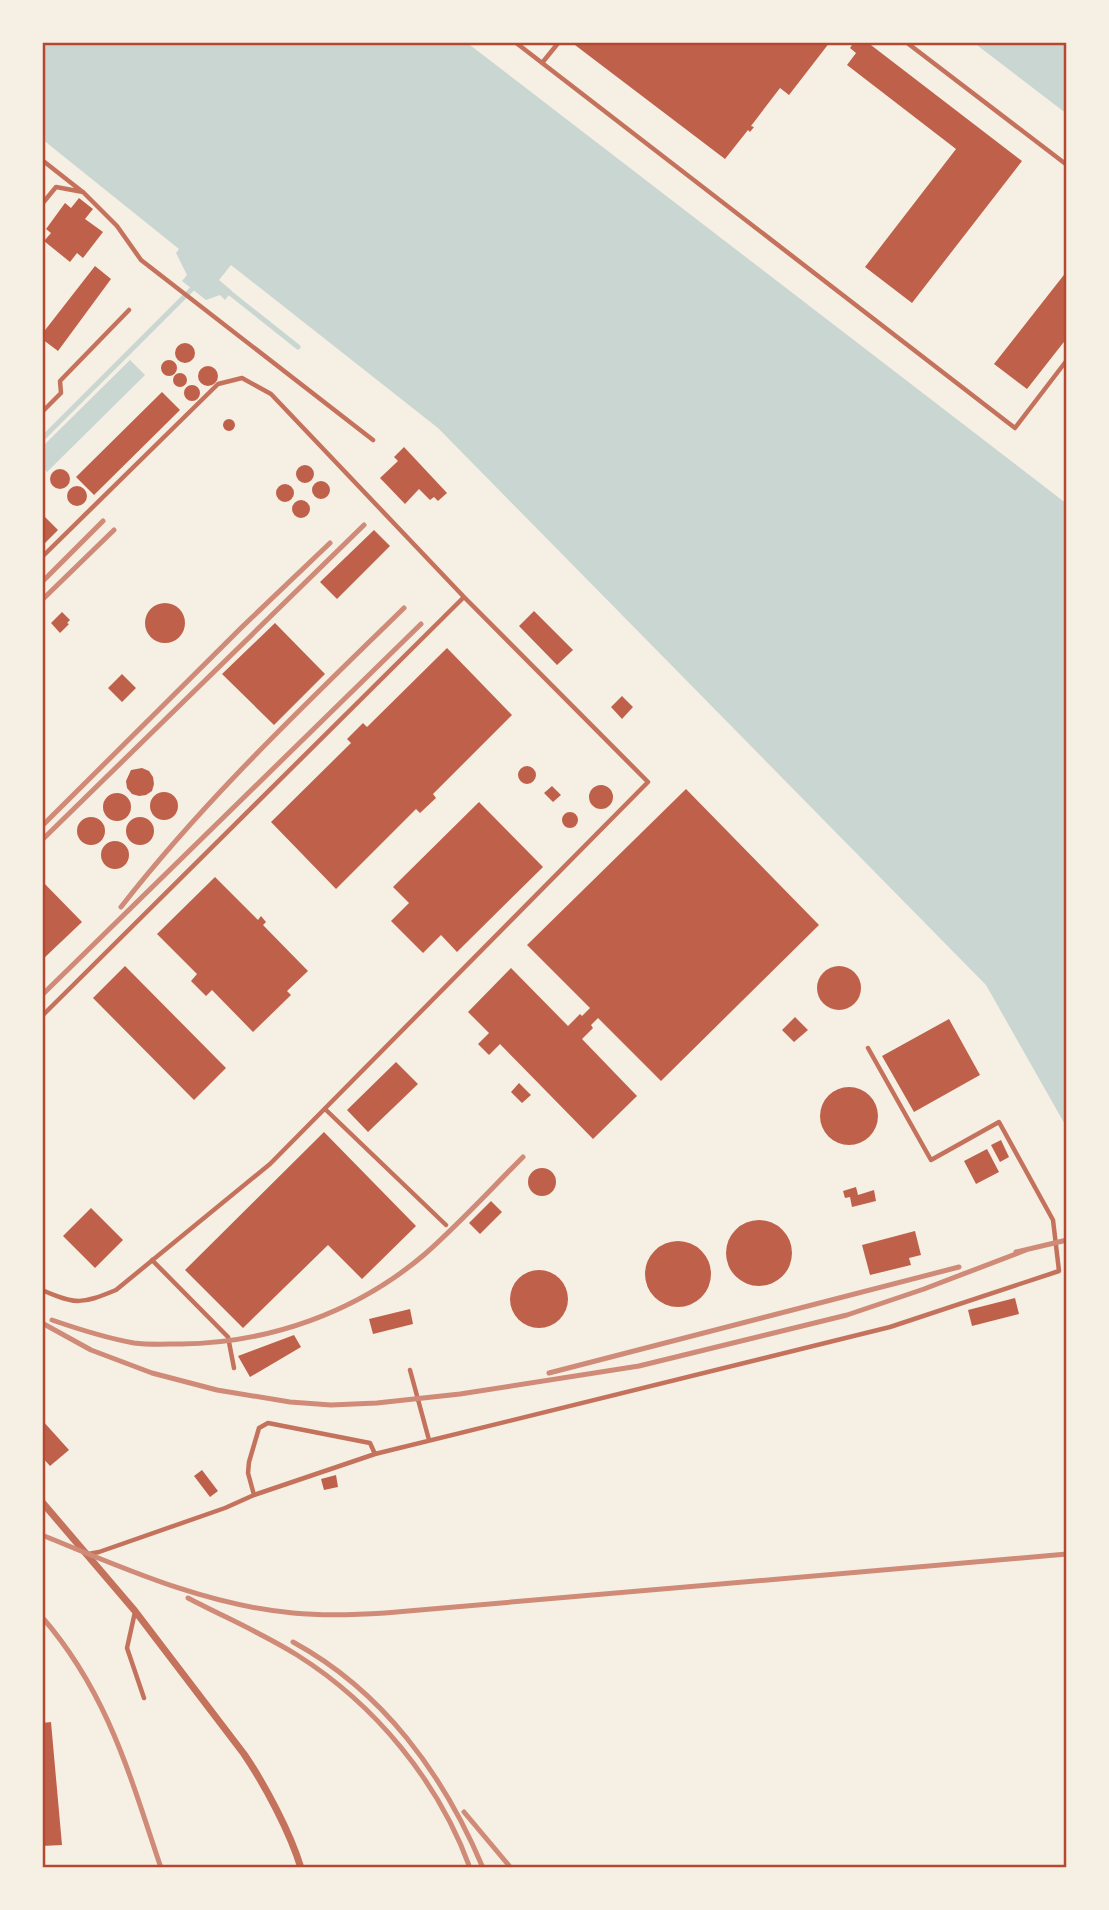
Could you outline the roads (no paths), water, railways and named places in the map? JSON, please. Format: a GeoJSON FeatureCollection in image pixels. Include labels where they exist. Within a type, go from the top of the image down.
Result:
{"type":"FeatureCollection","features":[{"type":"Feature","properties":{"kind":"street"},"geometry":{"type":"LineString","coordinates":[[42,1502],[135,1611],[236,1744],[258,1776],[296,1854],[300,1868]]}},
{"type":"Feature","properties":{"kind":"lane"},"geometry":{"type":"LineString","coordinates":[[515,42],[1015,428],[1067,360]]}},
{"type":"Feature","properties":{"kind":"lane"},"geometry":{"type":"LineString","coordinates":[[542,63],[559,42]]}},
{"type":"Feature","properties":{"kind":"lane"},"geometry":{"type":"LineString","coordinates":[[906,42],[1067,166]]}},
{"type":"Feature","properties":{"kind":"lane"},"geometry":{"type":"LineString","coordinates":[[42,160],[84,192],[117,226],[141,260],[373,440]]}},
{"type":"Feature","properties":{"kind":"lane"},"geometry":{"type":"LineString","coordinates":[[42,204],[56,187],[84,192]]}},
{"type":"Feature","properties":{"kind":"lane"},"geometry":{"type":"LineString","coordinates":[[42,412],[61,393],[60,381],[129,310]]}},
{"type":"Feature","properties":{"kind":"lane"},"geometry":{"type":"LineString","coordinates":[[42,557],[218,384],[242,378],[271,394],[464,597],[648,782],[270,1164],[116,1290],[89,1301],[66,1301],[42,1290]]}},
{"type":"Feature","properties":{"kind":"lane"},"geometry":{"type":"LineString","coordinates":[[42,1016],[464,597]]}},
{"type":"Feature","properties":{"kind":"lane"},"geometry":{"type":"LineString","coordinates":[[88,1554],[177,1526],[254,1495],[375,1454],[890,1327],[1059,1271],[1053,1220],[999,1122],[931,1160],[868,1048]]}},
{"type":"Feature","properties":{"kind":"lane"},"geometry":{"type":"LineString","coordinates":[[325,1109],[446,1225]]}},
{"type":"Feature","properties":{"kind":"lane"},"geometry":{"type":"LineString","coordinates":[[152,1260],[228,1337],[234,1368]]}},
{"type":"Feature","properties":{"kind":"lane"},"geometry":{"type":"LineString","coordinates":[[410,1370],[429,1440]]}},
{"type":"Feature","properties":{"kind":"lane"},"geometry":{"type":"LineString","coordinates":[[254,1495],[248,1473],[249,1462],[259,1428],[268,1423],[370,1443],[375,1454]]}},
{"type":"Feature","properties":{"kind":"lane"},"geometry":{"type":"LineString","coordinates":[[135,1611],[127,1648],[144,1698]]}},
{"type":"Feature","properties":{"kind":"waterway"},"geometry":{"type":"LineString","coordinates":[[42,439],[196,285]]}},
{"type":"Feature","properties":{"kind":"waterway"},"geometry":{"type":"LineString","coordinates":[[230,293],[298,347]]}},
{"type":"Feature","properties":{"kind":"railway"},"geometry":{"type":"LineString","coordinates":[[42,582],[103,521]]}},
{"type":"Feature","properties":{"kind":"railway"},"geometry":{"type":"LineString","coordinates":[[42,840],[364,525]]}},
{"type":"Feature","properties":{"kind":"railway"},"geometry":{"type":"LineString","coordinates":[[42,600],[114,530]]}},
{"type":"Feature","properties":{"kind":"railway"},"geometry":{"type":"LineString","coordinates":[[42,826],[330,543]]}},
{"type":"Feature","properties":{"kind":"railway"},"geometry":{"type":"LineString","coordinates":[[121,907],[222,790],[404,608]]}},
{"type":"Feature","properties":{"kind":"railway"},"geometry":{"type":"LineString","coordinates":[[42,995],[421,624]]}},
{"type":"Feature","properties":{"kind":"railway"},"geometry":{"type":"LineString","coordinates":[[52,1320],[113,1339],[158,1344],[247,1338],[311,1320],[341,1308],[399,1274],[438,1243],[523,1157]]}},
{"type":"Feature","properties":{"kind":"railway"},"geometry":{"type":"LineString","coordinates":[[1016,1252],[1067,1240]]}},
{"type":"Feature","properties":{"kind":"railway"},"geometry":{"type":"LineString","coordinates":[[42,1323],[91,1350],[152,1373],[217,1390],[290,1402],[331,1405],[377,1403],[460,1394],[639,1366],[847,1315],[1026,1250]]}},
{"type":"Feature","properties":{"kind":"railway"},"geometry":{"type":"LineString","coordinates":[[549,1373],[959,1267]]}},
{"type":"Feature","properties":{"kind":"railway"},"geometry":{"type":"LineString","coordinates":[[42,1535],[196,1594],[260,1609],[328,1615],[385,1613],[1067,1554]]}},
{"type":"Feature","properties":{"kind":"railway"},"geometry":{"type":"LineString","coordinates":[[188,1598],[284,1647],[353,1697],[378,1721],[422,1776],[441,1805],[470,1868]]}},
{"type":"Feature","properties":{"kind":"railway"},"geometry":{"type":"LineString","coordinates":[[42,1617],[84,1675],[115,1736],[161,1868]]}},
{"type":"Feature","properties":{"kind":"railway"},"geometry":{"type":"LineString","coordinates":[[293,1642],[355,1685],[407,1738],[450,1800],[483,1868]]}},
{"type":"Feature","properties":{"kind":"railway"},"geometry":{"type":"LineString","coordinates":[[464,1812],[511,1868]]}}]}
